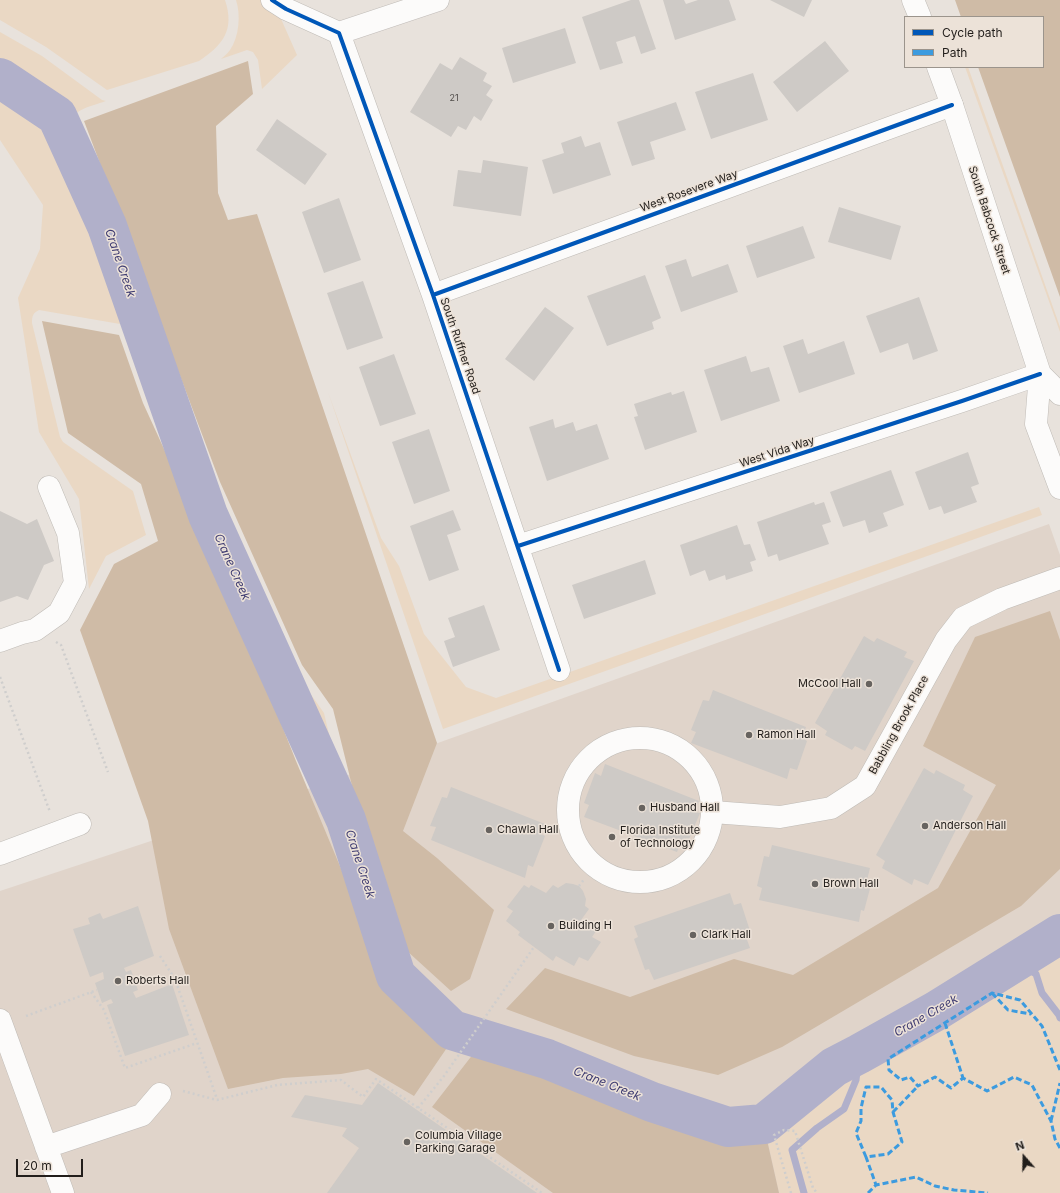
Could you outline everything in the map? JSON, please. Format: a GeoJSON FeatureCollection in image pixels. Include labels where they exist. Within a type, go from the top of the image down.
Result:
{"type":"FeatureCollection","features":[{"type":"Feature","properties":{"kind":"street"},"geometry":{"type":"LineString","coordinates":[[272,0],[286,9],[339,33],[438,0]]}},
{"type":"Feature","properties":{"kind":"street"},"geometry":{"type":"LineString","coordinates":[[913,0],[920,16]]}},
{"type":"Feature","properties":{"kind":"street","name":"South Ruffner Road"},"geometry":{"type":"LineString","coordinates":[[339,33],[433,294],[559,670]]}},
{"type":"Feature","properties":{"kind":"street","name":"South Babcock Street"},"geometry":{"type":"LineString","coordinates":[[938,68],[952,105],[1040,374],[1036,424],[1060,488]]}},
{"type":"Feature","properties":{"kind":"street","name":"West Rosevere Way"},"geometry":{"type":"LineString","coordinates":[[433,294],[952,105]]}},
{"type":"Feature","properties":{"kind":"street","name":"South Babcock Street"},"geometry":{"type":"LineString","coordinates":[[1040,374],[1060,394]]}},
{"type":"Feature","properties":{"kind":"street","name":"West Vida Way"},"geometry":{"type":"LineString","coordinates":[[518,546],[962,402],[1040,374]]}},
{"type":"Feature","properties":{"kind":"street"},"geometry":{"type":"LineString","coordinates":[[0,641],[35,630],[59,613],[75,583],[68,533],[49,487]]}},
{"type":"Feature","properties":{"kind":"street","name":"Babbling Brook Place"},"geometry":{"type":"LineString","coordinates":[[713,812],[780,817],[831,808],[865,786],[946,640],[964,618],[1002,599],[1060,578]]}},
{"type":"Feature","properties":{"kind":"street"},"geometry":{"type":"LineString","coordinates":[[642,737],[664,741],[684,752],[700,768],[710,789],[713,812],[708,837],[695,858],[675,874],[652,882],[626,882],[602,873],[583,856],[571,835],[567,810],[571,787],[582,767],[598,750],[619,740],[642,737]]}},
{"type":"Feature","properties":{"kind":"street"},"geometry":{"type":"LineString","coordinates":[[0,854],[80,824]]}},
{"type":"Feature","properties":{"kind":"street"},"geometry":{"type":"LineString","coordinates":[[1,1027],[63,1193]]}},
{"type":"Feature","properties":{"kind":"street"},"geometry":{"type":"LineString","coordinates":[[46,1147],[142,1115],[160,1094]]}},
{"type":"Feature","properties":{"kind":"path"},"geometry":{"type":"LineString","coordinates":[[35,630],[61,645],[108,772]]}},
{"type":"Feature","properties":{"kind":"path"},"geometry":{"type":"LineString","coordinates":[[0,677],[50,813]]}},
{"type":"Feature","properties":{"kind":"path"},"geometry":{"type":"LineString","coordinates":[[579,886],[585,878]]}},
{"type":"Feature","properties":{"kind":"path"},"geometry":{"type":"LineString","coordinates":[[418,1108],[444,1076],[534,947]]}},
{"type":"Feature","properties":{"kind":"path"},"geometry":{"type":"LineString","coordinates":[[160,956],[175,979],[217,1100]]}},
{"type":"Feature","properties":{"kind":"path"},"geometry":{"type":"LineString","coordinates":[[26,1016],[97,990]]}},
{"type":"Feature","properties":{"kind":"path"},"geometry":{"type":"LineString","coordinates":[[92,992],[104,1010],[125,1068],[197,1043]]}},
{"type":"Feature","properties":{"kind":"path"},"geometry":{"type":"LineString","coordinates":[[183,1091],[217,1100],[277,1085],[341,1080],[363,1097],[376,1079],[542,1193]]}},
{"type":"Feature","properties":{"kind":"path"},"geometry":{"type":"LineString","coordinates":[[791,1193],[774,1135],[784,1130],[795,1131],[813,1188],[817,1193]]}},
{"type":"Feature","properties":{"kind":"shaded area"},"geometry":{"type":"Polygon","coordinates":[[[0,0],[225,0],[229,20],[225,36],[220,43],[215,49],[199,61],[107,90],[46,47],[0,20],[0,0]]]}},
{"type":"Feature","properties":{"kind":"shaded area"},"geometry":{"type":"Polygon","coordinates":[[[236,0],[270,0],[274,3],[297,55],[262,89],[258,60],[253,52],[247,50],[221,59],[227,54],[233,45],[237,32],[239,19],[236,0]]]}},
{"type":"Feature","properties":{"kind":"shaded area"},"geometry":{"type":"Polygon","coordinates":[[[955,0],[1060,0],[1060,297],[978,68],[1044,68],[1044,16],[961,16],[955,0]]]}},
{"type":"Feature","properties":{"kind":"shaded area"},"geometry":{"type":"Polygon","coordinates":[[[0,32],[42,56],[102,100],[106,101],[85,108],[77,113],[74,117],[74,125],[211,486],[293,669],[324,713],[337,768],[313,776],[259,641],[211,528],[152,399],[126,329],[120,324],[39,310],[33,315],[32,323],[60,437],[63,442],[133,491],[146,535],[106,556],[89,589],[79,499],[39,432],[18,298],[40,249],[43,205],[0,140],[0,32]]]}},
{"type":"Feature","properties":{"kind":"shaded area"},"geometry":{"type":"Polygon","coordinates":[[[248,61],[253,94],[216,126],[218,193],[228,220],[257,214],[437,743],[403,831],[437,858],[494,910],[470,979],[451,991],[406,950],[366,842],[333,709],[302,665],[220,482],[84,121],[248,61]]]}},
{"type":"Feature","properties":{"kind":"shaded area"},"geometry":{"type":"Polygon","coordinates":[[[965,68],[968,68],[1060,327],[1060,332],[965,68]]]}},
{"type":"Feature","properties":{"kind":"shaded area"},"geometry":{"type":"Polygon","coordinates":[[[42,321],[119,335],[143,403],[202,532],[250,645],[384,975],[419,1010],[455,1036],[414,1096],[368,1069],[341,1074],[283,1078],[228,1089],[169,929],[148,821],[80,630],[114,564],[158,541],[141,484],[68,433],[42,321]]]}},
{"type":"Feature","properties":{"kind":"shaded area"},"geometry":{"type":"Polygon","coordinates":[[[328,392],[381,538],[399,566],[424,634],[466,687],[496,698],[1039,507],[1042,515],[443,729],[328,392]]]}},
{"type":"Feature","properties":{"kind":"shaded area","name":"Florida Institute of Technology"},"geometry":{"type":"Polygon","coordinates":[[[1049,524],[1060,555],[1060,1193],[0,1193],[0,891],[329,782],[1049,524]]]}},
{"type":"Feature","properties":{"kind":"shaded area"},"geometry":{"type":"Polygon","coordinates":[[[1050,611],[1060,640],[1060,869],[1021,906],[782,1047],[718,1075],[634,1056],[506,1009],[545,968],[630,997],[734,959],[793,975],[938,888],[996,785],[923,746],[975,637],[1050,611]]]}},
{"type":"Feature","properties":{"kind":"shaded area"},"geometry":{"type":"Polygon","coordinates":[[[1060,934],[1060,1193],[779,1193],[764,1124],[834,1067],[936,1011],[1060,934]]]}},
{"type":"Feature","properties":{"kind":"shaded area"},"geometry":{"type":"Polygon","coordinates":[[[477,1049],[717,1141],[767,1140],[779,1193],[553,1193],[432,1107],[477,1049]]]}},
{"type":"Feature","properties":{"kind":"building"},"geometry":{"type":"Polygon","coordinates":[[[631,0],[639,0],[656,49],[641,54],[635,36],[616,42],[623,63],[600,70],[582,17],[631,0]]]}},
{"type":"Feature","properties":{"kind":"building"},"geometry":{"type":"Polygon","coordinates":[[[663,0],[684,0],[686,4],[698,0],[729,0],[736,20],[675,40],[663,0]]]}},
{"type":"Feature","properties":{"kind":"building"},"geometry":{"type":"Polygon","coordinates":[[[770,0],[812,0],[804,17],[770,0]]]}},
{"type":"Feature","properties":{"kind":"building"},"geometry":{"type":"Polygon","coordinates":[[[565,28],[576,63],[513,83],[502,48],[565,28]]]}},
{"type":"Feature","properties":{"kind":"building"},"geometry":{"type":"Polygon","coordinates":[[[825,41],[849,71],[797,112],[773,82],[825,41]]]}},
{"type":"Feature","properties":{"kind":"building"},"geometry":{"type":"Polygon","coordinates":[[[460,57],[487,73],[483,81],[492,86],[486,95],[493,100],[481,121],[474,116],[466,130],[458,126],[451,137],[410,112],[440,63],[452,70],[460,57]]]}},
{"type":"Feature","properties":{"kind":"building"},"geometry":{"type":"Polygon","coordinates":[[[753,73],[768,120],[711,139],[695,92],[753,73]]]}},
{"type":"Feature","properties":{"kind":"building"},"geometry":{"type":"Polygon","coordinates":[[[676,102],[686,130],[650,142],[655,159],[632,166],[617,122],[676,102]]]}},
{"type":"Feature","properties":{"kind":"building"},"geometry":{"type":"Polygon","coordinates":[[[277,119],[327,154],[305,185],[256,150],[277,119]]]}},
{"type":"Feature","properties":{"kind":"building"},"geometry":{"type":"Polygon","coordinates":[[[581,136],[585,147],[600,142],[611,175],[553,194],[542,160],[564,153],[561,143],[581,136]]]}},
{"type":"Feature","properties":{"kind":"building"},"geometry":{"type":"Polygon","coordinates":[[[483,160],[528,167],[521,216],[453,206],[458,170],[481,173],[483,160]]]}},
{"type":"Feature","properties":{"kind":"building"},"geometry":{"type":"Polygon","coordinates":[[[339,198],[361,260],[324,273],[302,212],[339,198]]]}},
{"type":"Feature","properties":{"kind":"building"},"geometry":{"type":"Polygon","coordinates":[[[839,207],[901,226],[891,260],[828,242],[839,207]]]}},
{"type":"Feature","properties":{"kind":"building"},"geometry":{"type":"Polygon","coordinates":[[[803,226],[815,258],[757,278],[746,246],[803,226]]]}},
{"type":"Feature","properties":{"kind":"building"},"geometry":{"type":"Polygon","coordinates":[[[686,259],[692,277],[728,264],[738,292],[681,312],[665,266],[686,259]]]}},
{"type":"Feature","properties":{"kind":"building"},"geometry":{"type":"Polygon","coordinates":[[[645,275],[661,318],[652,322],[654,329],[607,346],[587,296],[645,275]]]}},
{"type":"Feature","properties":{"kind":"building"},"geometry":{"type":"Polygon","coordinates":[[[363,281],[383,338],[347,350],[327,293],[363,281]]]}},
{"type":"Feature","properties":{"kind":"building"},"geometry":{"type":"Polygon","coordinates":[[[919,297],[938,351],[913,360],[908,343],[880,353],[866,316],[919,297]]]}},
{"type":"Feature","properties":{"kind":"building"},"geometry":{"type":"Polygon","coordinates":[[[545,307],[574,328],[534,381],[505,359],[545,307]]]}},
{"type":"Feature","properties":{"kind":"building"},"geometry":{"type":"Polygon","coordinates":[[[803,339],[808,354],[844,341],[855,374],[799,393],[783,346],[803,339]]]}},
{"type":"Feature","properties":{"kind":"building"},"geometry":{"type":"Polygon","coordinates":[[[394,354],[416,414],[380,426],[359,367],[394,354]]]}},
{"type":"Feature","properties":{"kind":"building"},"geometry":{"type":"Polygon","coordinates":[[[746,356],[751,372],[769,367],[780,401],[721,421],[704,370],[746,356]]]}},
{"type":"Feature","properties":{"kind":"building"},"geometry":{"type":"Polygon","coordinates":[[[684,391],[697,432],[645,450],[634,417],[638,416],[634,404],[671,392],[672,395],[684,391]]]}},
{"type":"Feature","properties":{"kind":"building"},"geometry":{"type":"Polygon","coordinates":[[[553,419],[555,428],[573,422],[576,431],[597,424],[609,459],[547,481],[529,427],[553,419]]]}},
{"type":"Feature","properties":{"kind":"building"},"geometry":{"type":"Polygon","coordinates":[[[429,429],[450,491],[414,504],[392,442],[429,429]]]}},
{"type":"Feature","properties":{"kind":"building"},"geometry":{"type":"Polygon","coordinates":[[[968,452],[979,484],[971,487],[977,502],[944,514],[941,506],[929,510],[915,472],[968,452]]]}},
{"type":"Feature","properties":{"kind":"building"},"geometry":{"type":"Polygon","coordinates":[[[891,470],[904,505],[883,513],[888,526],[869,533],[865,520],[843,527],[830,492],[891,470]]]}},
{"type":"Feature","properties":{"kind":"building"},"geometry":{"type":"Polygon","coordinates":[[[814,502],[815,505],[824,502],[831,522],[822,525],[829,544],[779,561],[777,554],[768,557],[757,522],[814,502]]]}},
{"type":"Feature","properties":{"kind":"building"},"geometry":{"type":"Polygon","coordinates":[[[453,510],[461,530],[447,535],[459,570],[429,581],[410,526],[453,510]]]}},
{"type":"Feature","properties":{"kind":"building"},"geometry":{"type":"Polygon","coordinates":[[[0,511],[27,524],[37,519],[54,561],[44,565],[28,600],[17,596],[0,602],[0,511]]]}},
{"type":"Feature","properties":{"kind":"building"},"geometry":{"type":"Polygon","coordinates":[[[737,525],[744,545],[750,544],[756,560],[750,562],[753,571],[726,580],[725,575],[709,581],[705,570],[690,576],[680,545],[737,525]]]}},
{"type":"Feature","properties":{"kind":"building"},"geometry":{"type":"Polygon","coordinates":[[[645,560],[656,594],[584,619],[572,585],[645,560]]]}},
{"type":"Feature","properties":{"kind":"building"},"geometry":{"type":"Polygon","coordinates":[[[484,605],[500,650],[453,667],[444,641],[455,637],[448,618],[484,605]]]}},
{"type":"Feature","properties":{"kind":"building","name":"McCool Hall"},"geometry":{"type":"Polygon","coordinates":[[[864,636],[874,642],[877,638],[907,652],[904,657],[914,661],[865,751],[855,746],[852,750],[825,735],[827,731],[815,723],[864,636]]]}},
{"type":"Feature","properties":{"kind":"building","name":"Ramon Hall"},"geometry":{"type":"Polygon","coordinates":[[[713,690],[806,727],[802,738],[807,741],[797,770],[790,768],[787,779],[691,743],[696,732],[691,730],[703,700],[709,701],[713,690]]]}},
{"type":"Feature","properties":{"kind":"building","name":"Husband Hall"},"geometry":{"type":"Polygon","coordinates":[[[605,764],[699,801],[694,812],[700,813],[687,844],[681,842],[677,852],[584,817],[589,805],[584,803],[595,773],[601,776],[605,764]]]}},
{"type":"Feature","properties":{"kind":"building","name":"Anderson Hall"},"geometry":{"type":"Polygon","coordinates":[[[924,768],[934,774],[936,770],[965,785],[963,790],[973,796],[928,885],[914,879],[912,885],[882,868],[885,861],[876,855],[924,768]]]}},
{"type":"Feature","properties":{"kind":"building","name":"Chawla Hall"},"geometry":{"type":"Polygon","coordinates":[[[451,787],[545,824],[541,834],[545,836],[533,867],[528,865],[525,878],[431,840],[436,827],[430,826],[442,797],[447,798],[451,787]]]}},
{"type":"Feature","properties":{"kind":"building","name":"Brown Hall"},"geometry":{"type":"Polygon","coordinates":[[[772,845],[870,868],[867,880],[872,881],[864,911],[861,910],[859,922],[759,900],[762,888],[757,886],[764,856],[769,857],[772,845]]]}},
{"type":"Feature","properties":{"kind":"building","name":"Building H"},"geometry":{"type":"Polygon","coordinates":[[[566,883],[579,886],[583,891],[586,899],[585,906],[589,909],[581,920],[596,931],[592,937],[601,942],[588,961],[579,957],[574,966],[556,956],[553,961],[518,935],[520,932],[506,921],[513,911],[507,907],[524,885],[529,888],[531,885],[546,893],[553,885],[558,888],[566,883]]]}},
{"type":"Feature","properties":{"kind":"building","name":"Clark Hall"},"geometry":{"type":"Polygon","coordinates":[[[730,893],[734,905],[741,903],[751,934],[746,937],[750,948],[654,980],[649,969],[645,970],[634,939],[638,937],[634,926],[730,893]]]}},
{"type":"Feature","properties":{"kind":"building","name":"Roberts Hall"},"geometry":{"type":"Polygon","coordinates":[[[138,906],[154,956],[124,968],[126,972],[131,970],[138,990],[133,992],[136,998],[172,984],[189,1035],[125,1056],[107,1005],[113,1003],[111,999],[102,1003],[95,983],[104,979],[103,972],[90,977],[73,929],[90,924],[88,918],[100,913],[103,919],[138,906]]]}},
{"type":"Feature","properties":{"kind":"building","name":"Columbia Village Parking Garage"},"geometry":{"type":"Polygon","coordinates":[[[378,1083],[537,1193],[327,1193],[359,1148],[342,1136],[347,1128],[291,1117],[305,1095],[362,1105],[378,1083]]]}},
{"type":"Feature","properties":{"kind":"waterway","name":"Crane Creek"},"geometry":{"type":"LineString","coordinates":[[0,78],[57,116],[107,226],[208,515],[346,820],[396,976],[452,1030],[547,1059],[652,1102],[728,1127],[764,1124],[834,1067],[936,1011],[1060,934]]}},
{"type":"Feature","properties":{"kind":"waterway"},"geometry":{"type":"LineString","coordinates":[[1015,962],[1036,974],[1042,993],[1060,1018]]}},
{"type":"Feature","properties":{"kind":"waterway"},"geometry":{"type":"LineString","coordinates":[[804,1193],[792,1150],[817,1128],[844,1109],[856,1080],[859,1054]]}},
{"type":"Feature","properties":{"kind":"marked path"},"geometry":{"type":"LineString","coordinates":[[992,993],[1008,1010],[1031,1014]]}},
{"type":"Feature","properties":{"kind":"marked path"},"geometry":{"type":"LineString","coordinates":[[1060,1070],[1042,1026],[1020,1000],[992,993],[888,1059],[889,1070],[901,1080],[910,1077],[918,1086],[935,1077],[951,1088],[963,1078],[987,1091],[1014,1077],[1032,1085],[1051,1121],[1055,1139],[1060,1148]]}},
{"type":"Feature","properties":{"kind":"marked path"},"geometry":{"type":"LineString","coordinates":[[945,1023],[963,1078]]}},
{"type":"Feature","properties":{"kind":"marked path"},"geometry":{"type":"LineString","coordinates":[[1051,1121],[1060,1083]]}},
{"type":"Feature","properties":{"kind":"marked path"},"geometry":{"type":"LineString","coordinates":[[893,1112],[918,1086]]}},
{"type":"Feature","properties":{"kind":"marked path"},"geometry":{"type":"LineString","coordinates":[[866,1157],[856,1133],[861,1121],[861,1108],[866,1087],[881,1087],[892,1100],[893,1112],[902,1142],[888,1154],[866,1157],[876,1185]]}},
{"type":"Feature","properties":{"kind":"marked path"},"geometry":{"type":"LineString","coordinates":[[868,1193],[876,1185],[916,1177],[935,1186],[954,1190],[988,1193]]}},
{"type":"Feature","properties":{"kind":"cycle path"},"geometry":{"type":"LineString","coordinates":[[272,0],[286,9],[339,33],[433,295],[559,670]]}},
{"type":"Feature","properties":{"kind":"cycle path"},"geometry":{"type":"LineString","coordinates":[[433,295],[952,105]]}},
{"type":"Feature","properties":{"kind":"cycle path"},"geometry":{"type":"LineString","coordinates":[[518,546],[962,401],[1040,374]]}},
{"type":"Feature","properties":{"kind":"place","name":"McCool Hall"},"geometry":{"type":"Point","coordinates":[869,684]}},
{"type":"Feature","properties":{"kind":"place","name":"Ramon Hall"},"geometry":{"type":"Point","coordinates":[749,735]}},
{"type":"Feature","properties":{"kind":"place","name":"Husband Hall"},"geometry":{"type":"Point","coordinates":[642,808]}},
{"type":"Feature","properties":{"kind":"place","name":"Anderson Hall"},"geometry":{"type":"Point","coordinates":[925,826]}},
{"type":"Feature","properties":{"kind":"place","name":"Chawla Hall"},"geometry":{"type":"Point","coordinates":[489,830]}},
{"type":"Feature","properties":{"kind":"place","name":"Florida Institute of Technology"},"geometry":{"type":"Point","coordinates":[612,837]}},
{"type":"Feature","properties":{"kind":"place","name":"Brown Hall"},"geometry":{"type":"Point","coordinates":[815,884]}},
{"type":"Feature","properties":{"kind":"place","name":"Building H"},"geometry":{"type":"Point","coordinates":[551,926]}},
{"type":"Feature","properties":{"kind":"place","name":"Clark Hall"},"geometry":{"type":"Point","coordinates":[693,935]}},
{"type":"Feature","properties":{"kind":"place","name":"Roberts Hall"},"geometry":{"type":"Point","coordinates":[118,981]}},
{"type":"Feature","properties":{"kind":"place","name":"Columbia Village Parking Garage"},"geometry":{"type":"Point","coordinates":[407,1142]}}]}
